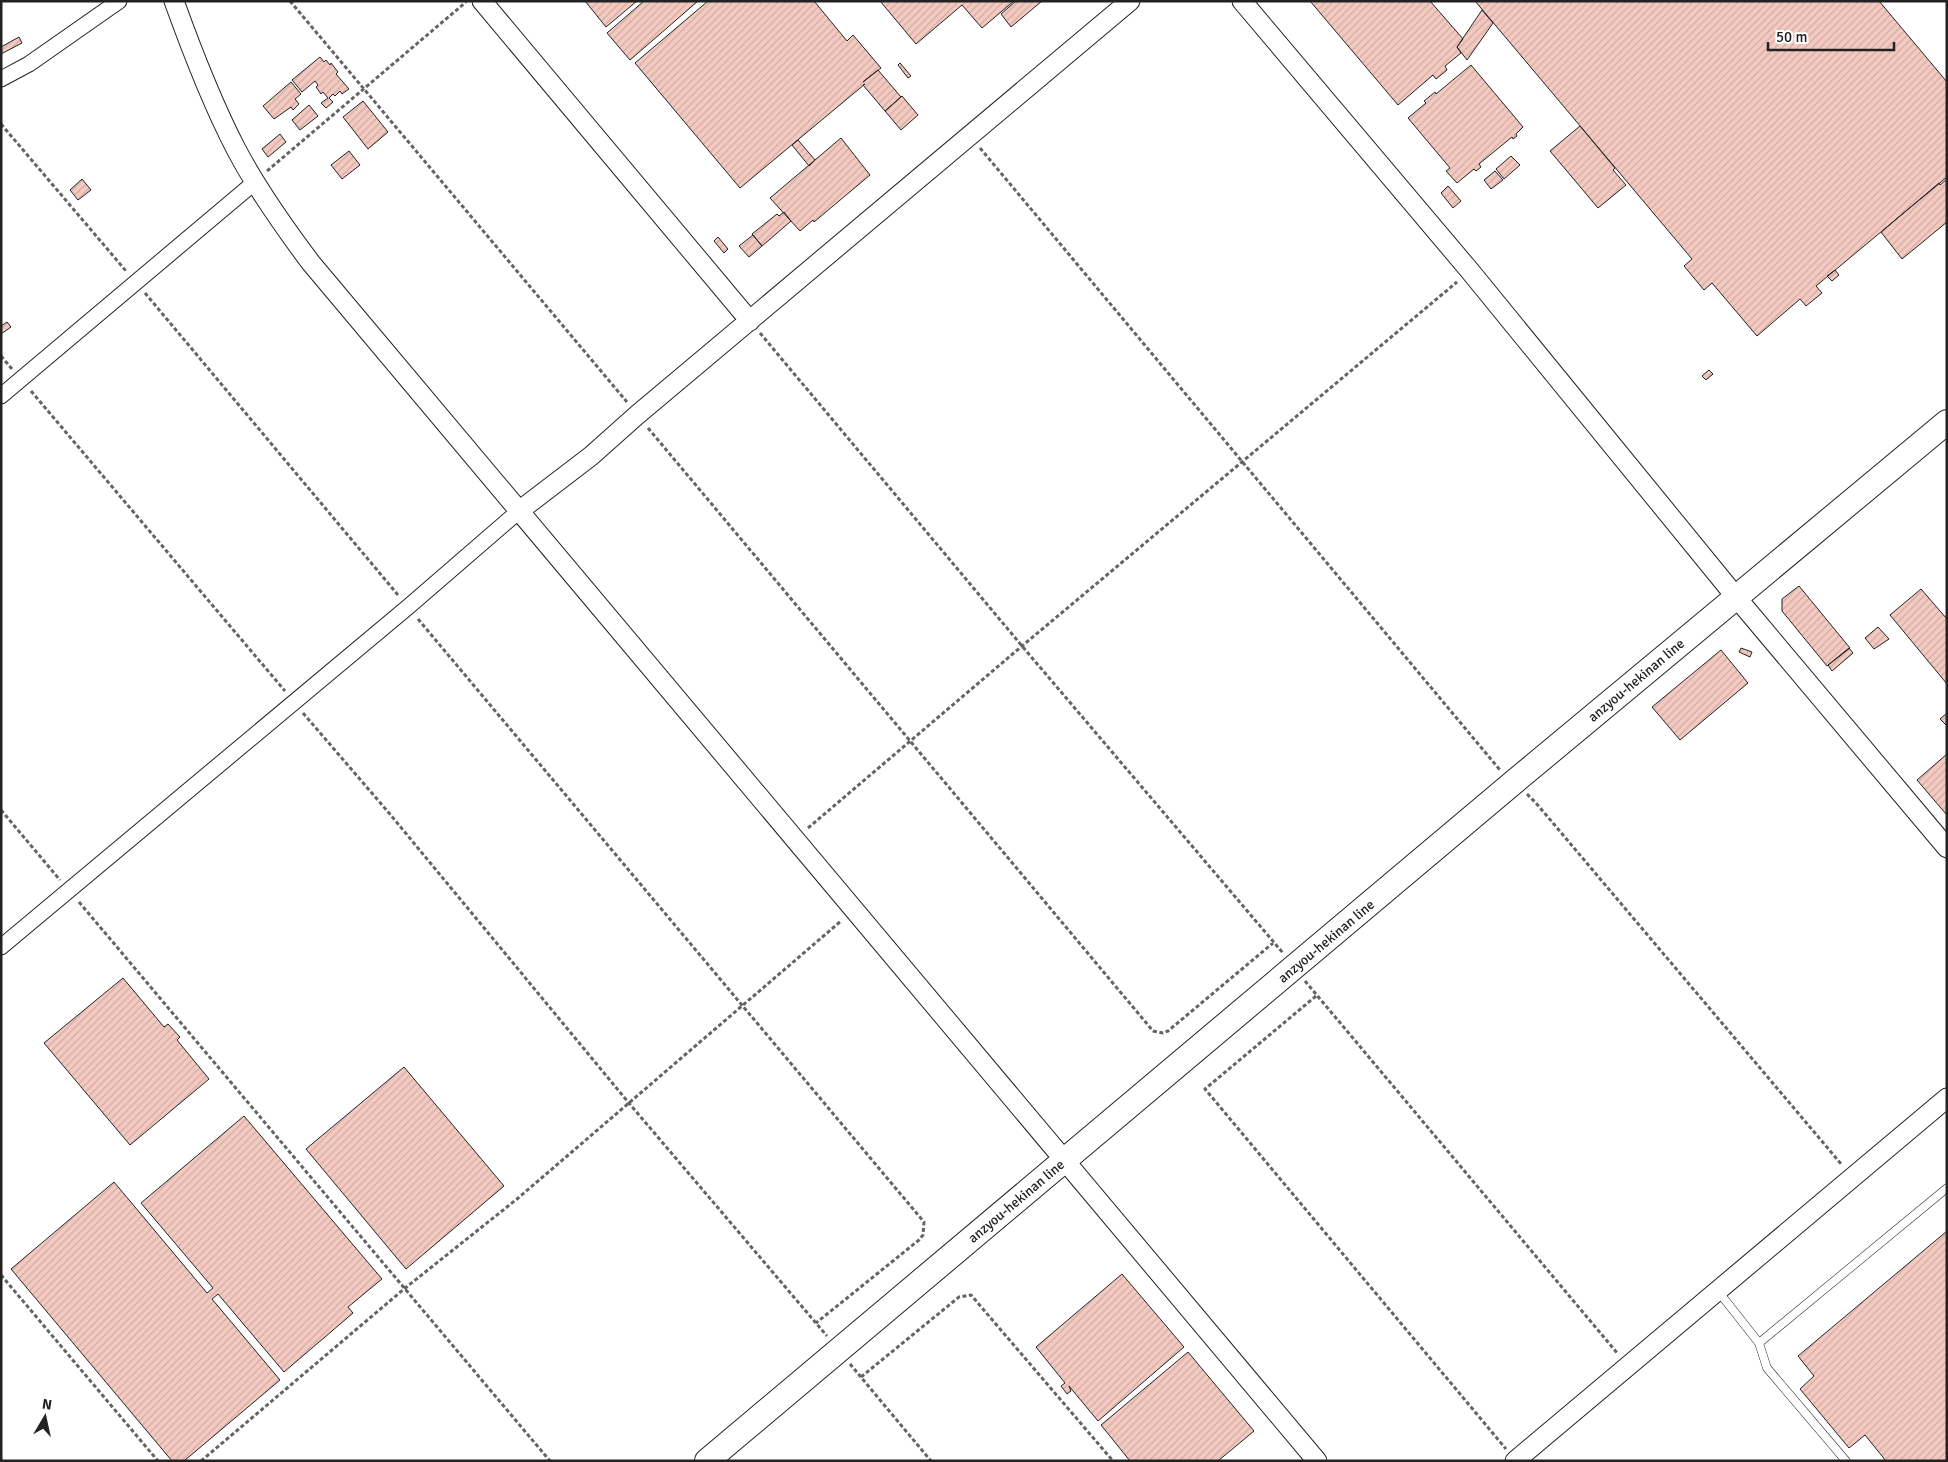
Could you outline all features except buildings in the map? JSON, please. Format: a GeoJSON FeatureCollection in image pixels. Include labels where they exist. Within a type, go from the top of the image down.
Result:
{"type":"FeatureCollection","features":[{"type":"Feature","properties":{"kind":"main road","name":"anzyou-hekinan line"},"geometry":{"type":"LineString","coordinates":[[706,1461],[1514,782],[1947,422]]}},
{"type":"Feature","properties":{"kind":"street"},"geometry":{"type":"LineString","coordinates":[[1,79],[29,64],[119,1]]}},
{"type":"Feature","properties":{"kind":"street"},"geometry":{"type":"LineString","coordinates":[[174,1],[220,116],[255,182],[311,263],[1318,1461]]}},
{"type":"Feature","properties":{"kind":"street"},"geometry":{"type":"LineString","coordinates":[[482,1],[750,321]]}},
{"type":"Feature","properties":{"kind":"street"},"geometry":{"type":"LineString","coordinates":[[1,947],[408,607],[519,511],[591,456],[637,414],[1130,1]]}},
{"type":"Feature","properties":{"kind":"street"},"geometry":{"type":"LineString","coordinates":[[1242,1],[1470,271],[1736,597],[1947,848]]}},
{"type":"Feature","properties":{"kind":"street"},"geometry":{"type":"LineString","coordinates":[[1,396],[255,182]]}},
{"type":"Feature","properties":{"kind":"street"},"geometry":{"type":"LineString","coordinates":[[1515,1461],[1947,1098]]}},
{"type":"Feature","properties":{"kind":"lane"},"geometry":{"type":"LineString","coordinates":[[1759,1343],[1947,1188]]}},
{"type":"Feature","properties":{"kind":"lane"},"geometry":{"type":"LineString","coordinates":[[1718,1291],[1759,1343],[1767,1368],[1846,1461]]}},
{"type":"Feature","properties":{"kind":"path"},"geometry":{"type":"LineString","coordinates":[[290,1],[911,739],[1153,1031],[1163,1033],[1168,1031],[1273,943]]}},
{"type":"Feature","properties":{"kind":"path"},"geometry":{"type":"LineString","coordinates":[[255,182],[467,1]]}},
{"type":"Feature","properties":{"kind":"path"},"geometry":{"type":"LineString","coordinates":[[1,124],[136,282],[924,1222],[923,1235],[919,1240],[816,1323]]}},
{"type":"Feature","properties":{"kind":"path"},"geometry":{"type":"LineString","coordinates":[[970,136],[1496,766],[1536,803],[1852,1178]]}},
{"type":"Feature","properties":{"kind":"path"},"geometry":{"type":"LineString","coordinates":[[795,840],[911,739],[1470,271]]}},
{"type":"Feature","properties":{"kind":"path"},"geometry":{"type":"LineString","coordinates":[[750,321],[1022,646],[1295,967],[1316,996],[1628,1366]]}},
{"type":"Feature","properties":{"kind":"path"},"geometry":{"type":"LineString","coordinates":[[21,379],[389,813],[628,1102],[931,1461]]}},
{"type":"Feature","properties":{"kind":"path"},"geometry":{"type":"LineString","coordinates":[[1,810],[550,1461]]}},
{"type":"Feature","properties":{"kind":"path"},"geometry":{"type":"LineString","coordinates":[[202,1461],[404,1289],[516,1199],[854,910]]}},
{"type":"Feature","properties":{"kind":"path"},"geometry":{"type":"LineString","coordinates":[[1316,996],[1205,1089],[1515,1461]]}},
{"type":"Feature","properties":{"kind":"path"},"geometry":{"type":"LineString","coordinates":[[1,1275],[158,1461]]}},
{"type":"Feature","properties":{"kind":"path"},"geometry":{"type":"LineString","coordinates":[[861,1377],[959,1297],[971,1295],[1113,1461]]}}]}
